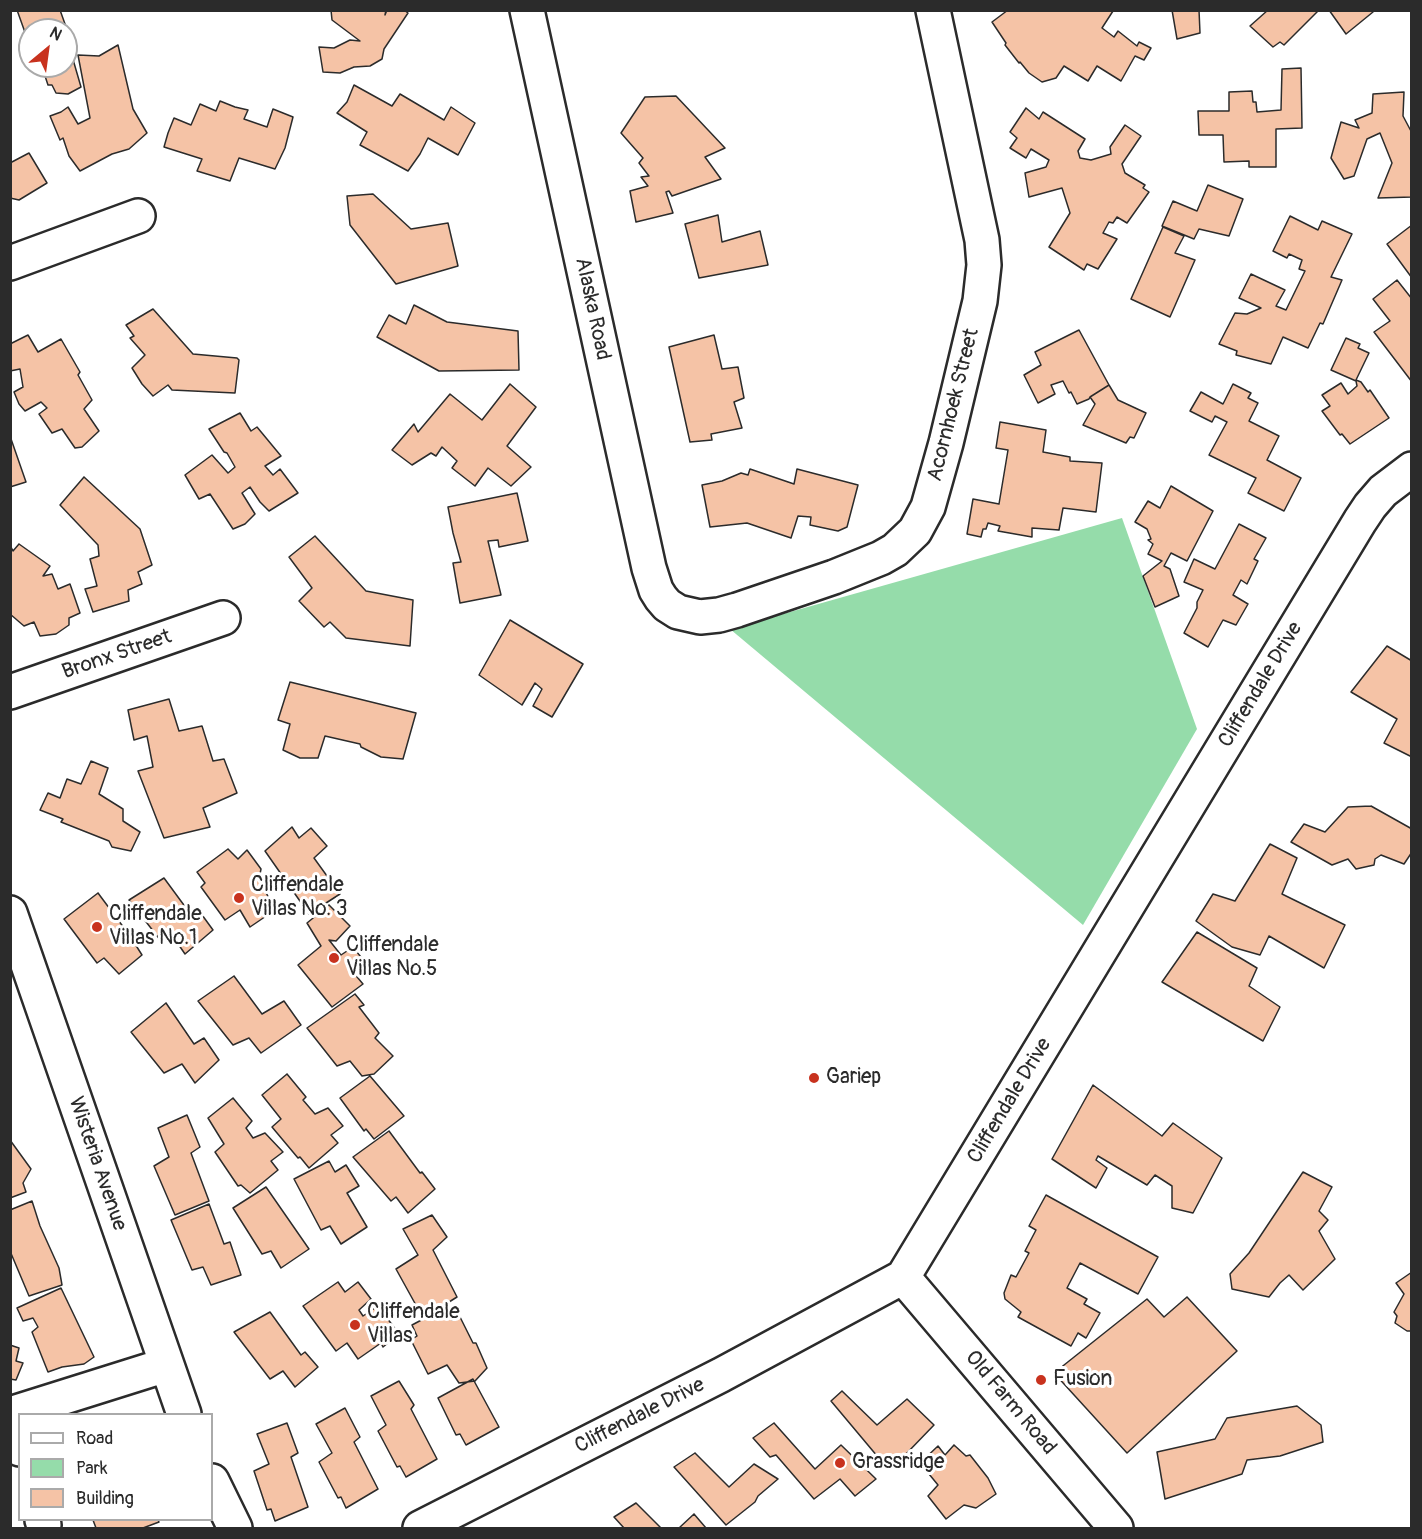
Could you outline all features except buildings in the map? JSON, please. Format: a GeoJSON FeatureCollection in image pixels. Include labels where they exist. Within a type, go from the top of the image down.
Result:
{"type":"FeatureCollection","features":[{"type":"Feature","properties":{"kind":"street","name":"Alaska Road"},"geometry":{"type":"LineString","coordinates":[[527,10],[649,568],[657,590],[667,605]]}},
{"type":"Feature","properties":{"kind":"street","name":"Acornhoek Street"},"geometry":{"type":"LineString","coordinates":[[667,605],[678,612],[691,615],[719,615],[763,602],[862,566],[895,550],[905,542],[915,531],[928,507],[980,301],[984,265],[982,240],[933,10]]}},
{"type":"Feature","properties":{"kind":"street"},"geometry":{"type":"LineString","coordinates":[[10,263],[138,216]]}},
{"type":"Feature","properties":{"kind":"street","name":"Cliffendale Drive"},"geometry":{"type":"LineString","coordinates":[[420,1528],[721,1375],[903,1277],[1360,521],[1383,491],[1412,470]]}},
{"type":"Feature","properties":{"kind":"street","name":"Bronx Street"},"geometry":{"type":"LineString","coordinates":[[10,692],[223,618]]}},
{"type":"Feature","properties":{"kind":"street","name":"Wisteria Avenue"},"geometry":{"type":"LineString","coordinates":[[10,913],[184,1413]]}},
{"type":"Feature","properties":{"kind":"street","name":"Old Farm Road"},"geometry":{"type":"LineString","coordinates":[[903,1277],[1116,1528]]}},
{"type":"Feature","properties":{"kind":"street"},"geometry":{"type":"LineString","coordinates":[[10,1414],[166,1365]]}},
{"type":"Feature","properties":{"kind":"street"},"geometry":{"type":"LineString","coordinates":[[10,1421],[18,1443]]}},
{"type":"Feature","properties":{"kind":"street"},"geometry":{"type":"LineString","coordinates":[[213,1483],[235,1528]]}},
{"type":"Feature","properties":{"kind":"green space"},"geometry":{"type":"Polygon","coordinates":[[[1122,518],[1197,729],[1083,925],[730,629],[1122,518]]]}},
{"type":"Feature","properties":{"kind":"place","name":"Cliffendale Villas No. 3"},"geometry":{"type":"Point","coordinates":[239,898]}},
{"type":"Feature","properties":{"kind":"place","name":"Cliffendale Villas No.1"},"geometry":{"type":"Point","coordinates":[97,927]}},
{"type":"Feature","properties":{"kind":"place","name":"Cliffendale Villas No.5"},"geometry":{"type":"Point","coordinates":[334,958]}},
{"type":"Feature","properties":{"kind":"place","name":"Gariep"},"geometry":{"type":"Point","coordinates":[814,1078]}},
{"type":"Feature","properties":{"kind":"place","name":"Cliffendale Villas"},"geometry":{"type":"Point","coordinates":[355,1325]}},
{"type":"Feature","properties":{"kind":"place","name":"Fusion"},"geometry":{"type":"Point","coordinates":[1041,1380]}},
{"type":"Feature","properties":{"kind":"place","name":"Grassridge"},"geometry":{"type":"Point","coordinates":[840,1463]}}]}
